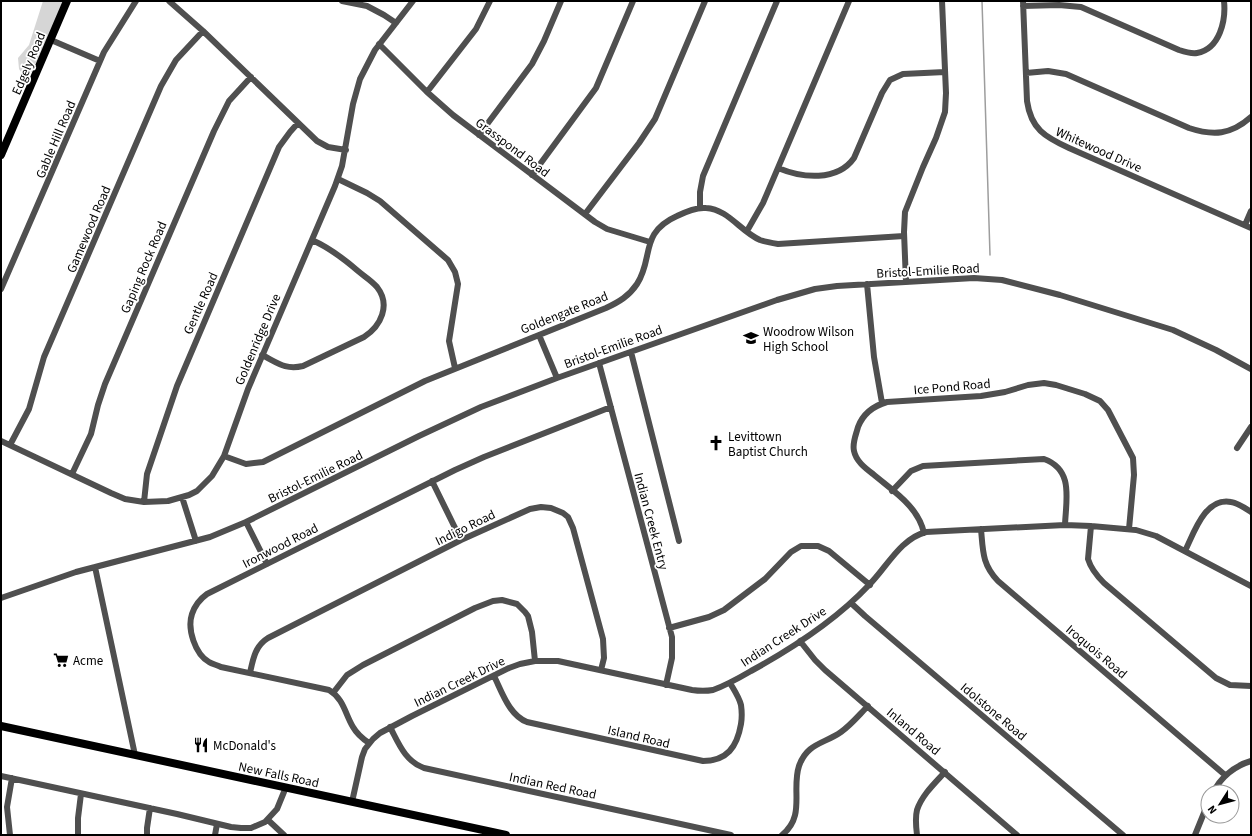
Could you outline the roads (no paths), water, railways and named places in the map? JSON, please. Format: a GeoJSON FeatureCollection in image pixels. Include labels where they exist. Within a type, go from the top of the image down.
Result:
{"type":"FeatureCollection","features":[{"type":"Feature","properties":{"kind":"main road","name":"Edgely Road"},"geometry":{"type":"LineString","coordinates":[[1,155],[68,1]]}},
{"type":"Feature","properties":{"kind":"main road","name":"New Falls Road"},"geometry":{"type":"LineString","coordinates":[[1,726],[506,835]]}},
{"type":"Feature","properties":{"kind":"street","name":"Gable Hill Road"},"geometry":{"type":"LineString","coordinates":[[1,289],[100,61],[136,1]]}},
{"type":"Feature","properties":{"kind":"street"},"geometry":{"type":"LineString","coordinates":[[170,1],[322,145],[346,150]]}},
{"type":"Feature","properties":{"kind":"street"},"geometry":{"type":"LineString","coordinates":[[342,1],[367,6],[396,23]]}},
{"type":"Feature","properties":{"kind":"street","name":"Goldenridge Drive"},"geometry":{"type":"LineString","coordinates":[[1,441],[111,493],[144,502],[168,502],[197,491],[207,483],[216,472],[224,456],[248,389],[338,179],[346,150],[353,104],[360,79],[379,44],[413,1]]}},
{"type":"Feature","properties":{"kind":"street"},"geometry":{"type":"LineString","coordinates":[[427,92],[476,29],[490,1]]}},
{"type":"Feature","properties":{"kind":"street"},"geometry":{"type":"LineString","coordinates":[[479,135],[535,59],[561,1]]}},
{"type":"Feature","properties":{"kind":"street"},"geometry":{"type":"LineString","coordinates":[[532,175],[596,88],[633,1]]}},
{"type":"Feature","properties":{"kind":"street"},"geometry":{"type":"LineString","coordinates":[[585,214],[639,143],[654,119],[705,1]]}},
{"type":"Feature","properties":{"kind":"street"},"geometry":{"type":"LineString","coordinates":[[777,1],[703,176],[700,192],[700,208],[718,211],[760,240],[778,244],[904,236]]}},
{"type":"Feature","properties":{"kind":"street"},"geometry":{"type":"LineString","coordinates":[[747,231],[763,203],[849,1]]}},
{"type":"Feature","properties":{"kind":"street"},"geometry":{"type":"LineString","coordinates":[[906,282],[904,222],[909,201],[936,138],[945,112],[942,1]]}},
{"type":"Feature","properties":{"kind":"street"},"geometry":{"type":"LineString","coordinates":[[1023,4],[1069,5],[1081,7],[1179,50],[1199,53],[1206,50],[1216,41],[1224,20],[1224,1]]}},
{"type":"Feature","properties":{"kind":"street","name":"Whitewood Drive"},"geometry":{"type":"LineString","coordinates":[[1023,4],[1027,101],[1030,114],[1038,128],[1046,136],[1069,148],[1248,227]]}},
{"type":"Feature","properties":{"kind":"street","name":"Gamewood Road"},"geometry":{"type":"LineString","coordinates":[[10,445],[29,409],[44,357],[161,86],[176,60],[203,31]]}},
{"type":"Feature","properties":{"kind":"street"},"geometry":{"type":"LineString","coordinates":[[51,40],[100,61]]}},
{"type":"Feature","properties":{"kind":"street","name":"Grasspond Road"},"geometry":{"type":"LineString","coordinates":[[379,44],[427,92],[479,135],[585,214],[607,229],[650,242]]}},
{"type":"Feature","properties":{"kind":"street"},"geometry":{"type":"LineString","coordinates":[[1026,73],[1048,71],[1066,74],[1201,132],[1227,132],[1243,124],[1251,117]]}},
{"type":"Feature","properties":{"kind":"street"},"geometry":{"type":"LineString","coordinates":[[778,168],[807,176],[830,174],[842,170],[854,158],[882,93],[890,80],[903,74],[945,72]]}},
{"type":"Feature","properties":{"kind":"street","name":"Gaping Rock Road"},"geometry":{"type":"LineString","coordinates":[[72,474],[91,434],[105,384],[214,131],[229,101],[251,77]]}},
{"type":"Feature","properties":{"kind":"street","name":"Gentle Road"},"geometry":{"type":"LineString","coordinates":[[144,502],[146,480],[151,461],[192,349],[279,147],[298,123]]}},
{"type":"Feature","properties":{"kind":"street"},"geometry":{"type":"LineString","coordinates":[[338,179],[362,190],[380,201],[448,260],[457,277],[458,284],[449,341],[455,368]]}},
{"type":"Feature","properties":{"kind":"street","name":"Goldengate Road"},"geometry":{"type":"LineString","coordinates":[[224,456],[246,464],[263,462],[407,390],[455,368],[621,301],[639,280],[650,242],[662,226],[669,220],[700,208]]}},
{"type":"Feature","properties":{"kind":"street"},"geometry":{"type":"LineString","coordinates":[[1248,227],[1251,211]]}},
{"type":"Feature","properties":{"kind":"street"},"geometry":{"type":"LineString","coordinates":[[262,355],[287,367],[292,368],[303,366],[364,337],[372,330],[382,317],[384,306],[383,300],[376,286],[335,251],[312,240]]}},
{"type":"Feature","properties":{"kind":"street","name":"Bristol-Emilie Road"},"geometry":{"type":"LineString","coordinates":[[1,598],[51,580],[95,567],[196,541],[246,522],[460,416],[508,396],[796,294],[837,286],[974,278],[1002,280],[1060,295],[1173,330],[1216,350],[1251,369]]}},
{"type":"Feature","properties":{"kind":"street"},"geometry":{"type":"LineString","coordinates":[[867,284],[874,357],[882,403]]}},
{"type":"Feature","properties":{"kind":"street"},"geometry":{"type":"LineString","coordinates":[[539,335],[557,378]]}},
{"type":"Feature","properties":{"kind":"street"},"geometry":{"type":"LineString","coordinates":[[631,352],[679,541]]}},
{"type":"Feature","properties":{"kind":"street","name":"Indian Creek Entry"},"geometry":{"type":"LineString","coordinates":[[599,363],[669,628],[672,644],[672,658],[666,685]]}},
{"type":"Feature","properties":{"kind":"street","name":"Ice Pond Road"},"geometry":{"type":"LineString","coordinates":[[924,532],[922,524],[913,509],[856,457],[854,439],[863,416],[874,407],[882,403],[981,396],[1037,383],[1056,385],[1094,398],[1100,401],[1108,410],[1133,458],[1134,475],[1129,529]]}},
{"type":"Feature","properties":{"kind":"street","name":"Ironwood Road"},"geometry":{"type":"LineString","coordinates":[[333,693],[325,689],[213,664],[203,657],[194,644],[190,621],[196,606],[202,598],[432,481],[484,457],[610,407]]}},
{"type":"Feature","properties":{"kind":"street"},"geometry":{"type":"LineString","coordinates":[[1237,448],[1251,427]]}},
{"type":"Feature","properties":{"kind":"street"},"geometry":{"type":"LineString","coordinates":[[892,491],[911,471],[923,466],[1044,459],[1056,466],[1065,478],[1065,525]]}},
{"type":"Feature","properties":{"kind":"street"},"geometry":{"type":"LineString","coordinates":[[432,481],[461,540]]}},
{"type":"Feature","properties":{"kind":"street"},"geometry":{"type":"LineString","coordinates":[[182,497],[196,541]]}},
{"type":"Feature","properties":{"kind":"street"},"geometry":{"type":"LineString","coordinates":[[1185,551],[1201,518],[1215,504],[1231,502],[1251,512]]}},
{"type":"Feature","properties":{"kind":"street","name":"Indigo Road"},"geometry":{"type":"LineString","coordinates":[[250,672],[256,650],[264,640],[461,540],[536,507],[551,508],[563,513],[568,517],[574,528],[603,640],[604,658],[602,670]]}},
{"type":"Feature","properties":{"kind":"street"},"geometry":{"type":"LineString","coordinates":[[246,522],[267,564]]}},
{"type":"Feature","properties":{"kind":"street","name":"Indian Creek Drive"},"geometry":{"type":"LineString","coordinates":[[352,802],[362,757],[369,743],[380,733],[514,666],[535,661],[558,661],[692,690],[711,690],[730,683],[771,660],[800,641],[851,603],[870,585],[909,540],[924,532],[1065,525],[1129,529],[1156,536],[1251,586]]}},
{"type":"Feature","properties":{"kind":"street"},"geometry":{"type":"LineString","coordinates":[[1091,526],[1088,559],[1093,570],[1100,579],[1216,678],[1230,685],[1251,686]]}},
{"type":"Feature","properties":{"kind":"street","name":"Iroquois Road"},"geometry":{"type":"LineString","coordinates":[[981,529],[984,560],[990,572],[1225,775]]}},
{"type":"Feature","properties":{"kind":"street"},"geometry":{"type":"LineString","coordinates":[[669,628],[709,617],[724,610],[765,579],[791,552],[801,546],[818,546],[826,548],[870,585]]}},
{"type":"Feature","properties":{"kind":"street"},"geometry":{"type":"LineString","coordinates":[[95,567],[135,755]]}},
{"type":"Feature","properties":{"kind":"street"},"geometry":{"type":"LineString","coordinates":[[369,743],[353,728],[342,702],[333,693],[347,675],[475,608],[499,600],[517,604],[525,612],[530,623],[535,661]]}},
{"type":"Feature","properties":{"kind":"street","name":"Idolstone Road"},"geometry":{"type":"LineString","coordinates":[[851,603],[1123,835]]}},
{"type":"Feature","properties":{"kind":"street","name":"Inland Road"},"geometry":{"type":"LineString","coordinates":[[800,641],[825,670],[1017,835]]}},
{"type":"Feature","properties":{"kind":"street","name":"Island Road"},"geometry":{"type":"LineString","coordinates":[[494,676],[511,709],[517,716],[527,722],[703,761],[711,761],[720,758],[732,749],[737,740],[740,731],[742,711],[737,696],[730,683]]}},
{"type":"Feature","properties":{"kind":"street"},"geometry":{"type":"LineString","coordinates":[[782,835],[789,828],[796,814],[798,771],[802,759],[814,746],[847,728],[868,706]]}},
{"type":"Feature","properties":{"kind":"street","name":"Indian Red Road"},"geometry":{"type":"LineString","coordinates":[[390,727],[404,754],[413,763],[424,768],[730,835]]}},
{"type":"Feature","properties":{"kind":"street"},"geometry":{"type":"LineString","coordinates":[[1219,784],[1225,775],[1234,768],[1251,761]]}},
{"type":"Feature","properties":{"kind":"street"},"geometry":{"type":"LineString","coordinates":[[917,835],[917,809],[927,793],[945,772]]}},
{"type":"Feature","properties":{"kind":"street"},"geometry":{"type":"LineString","coordinates":[[1,776],[241,828],[251,828],[268,820],[277,809],[286,787]]}},
{"type":"Feature","properties":{"kind":"street"},"geometry":{"type":"LineString","coordinates":[[10,835],[7,808],[12,778]]}},
{"type":"Feature","properties":{"kind":"street"},"geometry":{"type":"LineString","coordinates":[[78,835],[78,818],[82,794]]}},
{"type":"Feature","properties":{"kind":"street"},"geometry":{"type":"LineString","coordinates":[[147,835],[150,808]]}},
{"type":"Feature","properties":{"kind":"street"},"geometry":{"type":"LineString","coordinates":[[268,820],[284,835]]}},
{"type":"Feature","properties":{"kind":"street"},"geometry":{"type":"LineString","coordinates":[[1195,835],[1200,823]]}},
{"type":"Feature","properties":{"kind":"street"},"geometry":{"type":"LineString","coordinates":[[215,835],[217,824]]}},
{"type":"Feature","properties":{"kind":"waterway"},"geometry":{"type":"LineString","coordinates":[[982,1],[990,255]]}},
{"type":"Feature","properties":{"kind":"place","name":"Woodrow Wilson High School"},"geometry":{"type":"Point","coordinates":[751,338]}},
{"type":"Feature","properties":{"kind":"place","name":"Levittown Baptist Church"},"geometry":{"type":"Point","coordinates":[716,443]}},
{"type":"Feature","properties":{"kind":"place","name":"Acme"},"geometry":{"type":"Point","coordinates":[61,660]}},
{"type":"Feature","properties":{"kind":"place","name":"McDonald's"},"geometry":{"type":"Point","coordinates":[201,745]}}]}
